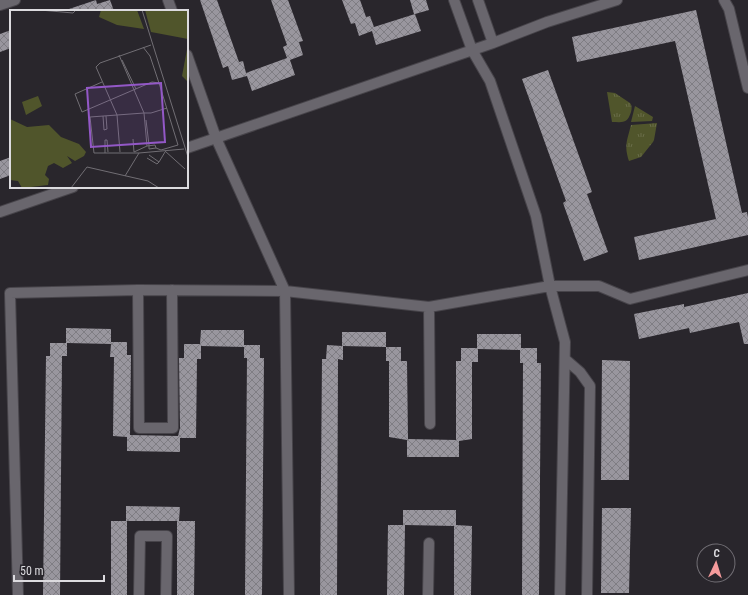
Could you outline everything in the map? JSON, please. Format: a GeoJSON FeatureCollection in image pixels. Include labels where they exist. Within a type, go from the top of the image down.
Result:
{"type":"FeatureCollection","features":[{"type":"Feature","properties":{"kind":"lane"},"geometry":{"type":"LineString","coordinates":[[0,5],[15,0]]}},
{"type":"Feature","properties":{"kind":"lane"},"geometry":{"type":"LineString","coordinates":[[168,0],[172,10]]}},
{"type":"Feature","properties":{"kind":"lane"},"geometry":{"type":"LineString","coordinates":[[454,0],[472,50],[490,81],[536,216],[550,286],[565,342],[560,595]]}},
{"type":"Feature","properties":{"kind":"lane"},"geometry":{"type":"LineString","coordinates":[[478,0],[493,43]]}},
{"type":"Feature","properties":{"kind":"lane"},"geometry":{"type":"LineString","coordinates":[[188,148],[493,43],[547,22],[617,0]]}},
{"type":"Feature","properties":{"kind":"lane"},"geometry":{"type":"LineString","coordinates":[[724,0],[729,9],[748,88]]}},
{"type":"Feature","properties":{"kind":"lane"},"geometry":{"type":"LineString","coordinates":[[188,58],[216,138],[285,291],[289,595]]}},
{"type":"Feature","properties":{"kind":"lane"},"geometry":{"type":"LineString","coordinates":[[0,212],[70,188]]}},
{"type":"Feature","properties":{"kind":"lane"},"geometry":{"type":"LineString","coordinates":[[18,595],[10,293],[138,290],[285,291],[429,307],[550,286],[599,286],[630,299],[748,270]]}},
{"type":"Feature","properties":{"kind":"lane"},"geometry":{"type":"LineString","coordinates":[[138,290],[139,428],[173,428],[172,290]]}},
{"type":"Feature","properties":{"kind":"lane"},"geometry":{"type":"LineString","coordinates":[[429,307],[430,424]]}},
{"type":"Feature","properties":{"kind":"lane"},"geometry":{"type":"LineString","coordinates":[[565,360],[580,372],[590,386],[587,595]]}},
{"type":"Feature","properties":{"kind":"lane"},"geometry":{"type":"LineString","coordinates":[[139,595],[140,536],[167,536],[166,595]]}},
{"type":"Feature","properties":{"kind":"lane"},"geometry":{"type":"LineString","coordinates":[[428,595],[429,543]]}},
{"type":"Feature","properties":{"kind":"green space"},"geometry":{"type":"Polygon","coordinates":[[[607,92],[615,93],[630,103],[631,111],[628,119],[624,122],[612,122],[607,92]]]}},
{"type":"Feature","properties":{"kind":"green space"},"geometry":{"type":"Polygon","coordinates":[[[635,106],[653,117],[652,121],[631,122],[635,106]]]}},
{"type":"Feature","properties":{"kind":"green space"},"geometry":{"type":"Polygon","coordinates":[[[657,123],[653,142],[641,157],[629,161],[626,147],[631,125],[657,123]]]}},
{"type":"Feature","properties":{"kind":"building"},"geometry":{"type":"Polygon","coordinates":[[[96,0],[97,4],[110,0],[114,10],[70,10],[96,0]]]}},
{"type":"Feature","properties":{"kind":"building"},"geometry":{"type":"Polygon","coordinates":[[[200,0],[217,0],[239,62],[243,61],[246,73],[287,58],[283,47],[287,45],[271,0],[288,0],[303,41],[299,42],[303,55],[290,60],[295,75],[252,91],[247,76],[232,80],[228,66],[223,68],[200,0]]]}},
{"type":"Feature","properties":{"kind":"building"},"geometry":{"type":"Polygon","coordinates":[[[342,0],[360,0],[366,17],[370,16],[374,27],[415,14],[421,31],[376,45],[372,31],[359,36],[355,23],[351,24],[342,0]]]}},
{"type":"Feature","properties":{"kind":"building"},"geometry":{"type":"Polygon","coordinates":[[[410,0],[426,0],[429,10],[414,14],[410,0]]]}},
{"type":"Feature","properties":{"kind":"building"},"geometry":{"type":"Polygon","coordinates":[[[696,10],[742,213],[747,212],[748,235],[639,260],[634,237],[716,219],[675,41],[577,62],[572,37],[696,10]]]}},
{"type":"Feature","properties":{"kind":"building"},"geometry":{"type":"Polygon","coordinates":[[[10,30],[10,48],[0,52],[0,34],[10,30]]]}},
{"type":"Feature","properties":{"kind":"building"},"geometry":{"type":"Polygon","coordinates":[[[548,70],[592,192],[587,194],[608,252],[584,261],[563,203],[566,201],[522,79],[548,70]]]}},
{"type":"Feature","properties":{"kind":"building"},"geometry":{"type":"Polygon","coordinates":[[[10,157],[10,175],[0,179],[0,161],[10,157]]]}},
{"type":"Feature","properties":{"kind":"building"},"geometry":{"type":"Polygon","coordinates":[[[748,293],[748,344],[744,344],[739,322],[690,333],[689,328],[639,339],[634,314],[684,304],[684,307],[748,293]]]}},
{"type":"Feature","properties":{"kind":"building"},"geometry":{"type":"Polygon","coordinates":[[[66,328],[111,329],[111,342],[127,342],[127,355],[131,355],[130,435],[178,436],[180,428],[179,358],[184,358],[184,344],[200,344],[201,330],[244,330],[244,345],[260,345],[260,358],[264,358],[262,595],[245,595],[247,358],[244,358],[244,347],[201,346],[201,359],[197,359],[196,438],[180,438],[180,452],[127,451],[127,437],[113,436],[114,357],[110,357],[111,344],[67,343],[67,356],[62,356],[60,595],[43,595],[46,356],[50,356],[50,343],[66,343],[66,328]]]}},
{"type":"Feature","properties":{"kind":"building"},"geometry":{"type":"Polygon","coordinates":[[[342,332],[386,332],[386,347],[343,346],[343,360],[338,359],[337,595],[320,595],[322,359],[326,359],[327,345],[342,346],[342,332]]]}},
{"type":"Feature","properties":{"kind":"building"},"geometry":{"type":"Polygon","coordinates":[[[477,334],[521,334],[521,348],[537,348],[537,363],[541,363],[539,595],[522,595],[523,363],[520,363],[520,350],[478,349],[478,362],[472,362],[472,439],[459,441],[459,457],[407,457],[407,440],[389,437],[389,361],[386,361],[386,347],[401,347],[401,361],[407,361],[408,439],[456,440],[456,361],[461,361],[461,348],[477,348],[477,334]]]}},
{"type":"Feature","properties":{"kind":"building"},"geometry":{"type":"Polygon","coordinates":[[[602,360],[630,361],[629,480],[601,480],[602,360]]]}},
{"type":"Feature","properties":{"kind":"building"},"geometry":{"type":"Polygon","coordinates":[[[126,506],[180,507],[179,521],[195,521],[194,595],[177,595],[177,521],[127,521],[127,595],[111,595],[111,521],[126,521],[126,506]]]}},
{"type":"Feature","properties":{"kind":"building"},"geometry":{"type":"Polygon","coordinates":[[[602,508],[631,508],[629,593],[601,593],[602,508]]]}},
{"type":"Feature","properties":{"kind":"building"},"geometry":{"type":"Polygon","coordinates":[[[403,510],[456,510],[456,525],[472,526],[471,595],[454,595],[454,526],[405,525],[404,595],[387,595],[388,525],[403,525],[403,510]]]}}]}
